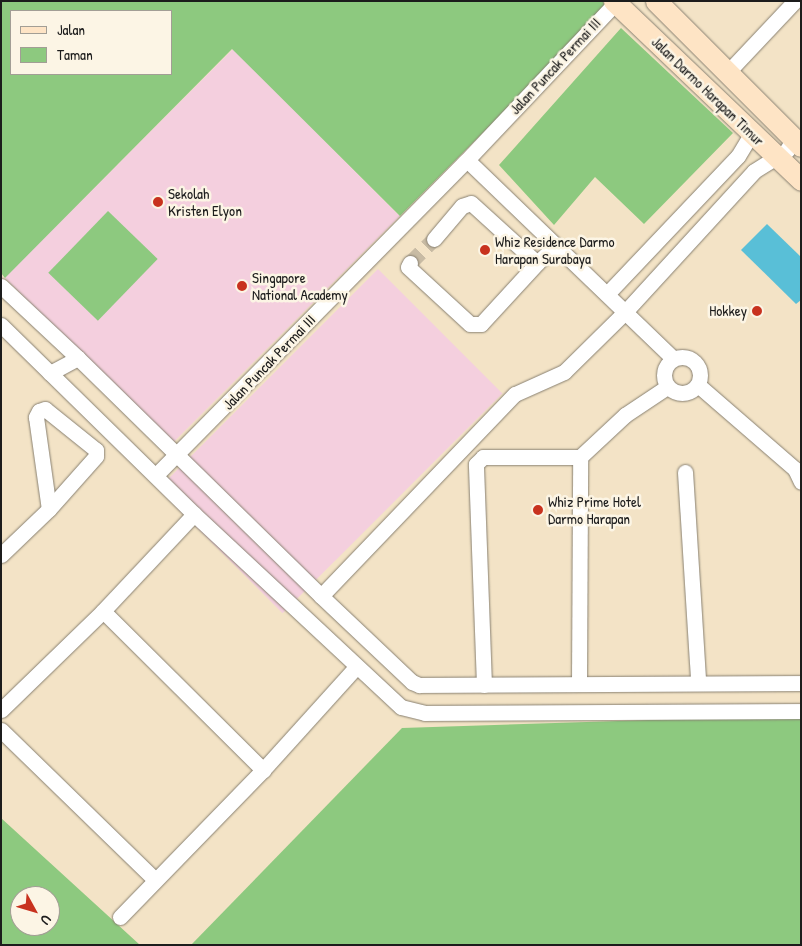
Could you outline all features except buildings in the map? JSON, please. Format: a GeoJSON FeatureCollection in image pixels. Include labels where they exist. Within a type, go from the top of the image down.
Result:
{"type":"FeatureCollection","features":[{"type":"Feature","properties":{"kind":"main road","name":"Jalan Darmo Harapan Timur"},"geometry":{"type":"LineString","coordinates":[[656,1],[797,142]]}},
{"type":"Feature","properties":{"kind":"main road","name":"Jalan Darmo Harapan Timur"},"geometry":{"type":"LineString","coordinates":[[615,2],[801,180]]}},
{"type":"Feature","properties":{"kind":"street"},"geometry":{"type":"LineString","coordinates":[[728,72],[795,1]]}},
{"type":"Feature","properties":{"kind":"street","name":"Jalan Puncak Permai III"},"geometry":{"type":"LineString","coordinates":[[156,475],[468,158],[615,2]]}},
{"type":"Feature","properties":{"kind":"street"},"geometry":{"type":"LineString","coordinates":[[607,294],[738,156],[752,133]]}},
{"type":"Feature","properties":{"kind":"street"},"geometry":{"type":"LineString","coordinates":[[321,596],[515,394],[564,372],[624,312],[754,172],[797,142]]}},
{"type":"Feature","properties":{"kind":"street"},"geometry":{"type":"LineString","coordinates":[[738,156],[754,172]]}},
{"type":"Feature","properties":{"kind":"street"},"geometry":{"type":"LineString","coordinates":[[468,158],[673,358]]}},
{"type":"Feature","properties":{"kind":"street"},"geometry":{"type":"LineString","coordinates":[[434,239],[462,206],[471,203],[537,263]]}},
{"type":"Feature","properties":{"kind":"street"},"geometry":{"type":"LineString","coordinates":[[410,263],[408,267],[470,324],[481,324],[556,245]]}},
{"type":"Feature","properties":{"kind":"street"},"geometry":{"type":"LineString","coordinates":[[1,286],[78,358],[321,596],[412,682],[434,686],[698,681],[801,683]]}},
{"type":"Feature","properties":{"kind":"street"},"geometry":{"type":"LineString","coordinates":[[1,325],[194,514],[401,707],[426,713],[801,711]]}},
{"type":"Feature","properties":{"kind":"street"},"geometry":{"type":"LineString","coordinates":[[685,356],[696,362],[701,373],[698,384],[688,392],[677,393],[667,387],[663,377],[665,366],[673,358],[685,356]]}},
{"type":"Feature","properties":{"kind":"street"},"geometry":{"type":"LineString","coordinates":[[50,373],[78,358]]}},
{"type":"Feature","properties":{"kind":"street"},"geometry":{"type":"LineString","coordinates":[[698,384],[799,470]]}},
{"type":"Feature","properties":{"kind":"street"},"geometry":{"type":"LineString","coordinates":[[484,685],[476,464],[483,457],[580,457],[625,415],[667,387]]}},
{"type":"Feature","properties":{"kind":"street"},"geometry":{"type":"LineString","coordinates":[[1,555],[49,510],[94,460],[96,450],[42,409],[36,417],[49,510]]}},
{"type":"Feature","properties":{"kind":"street"},"geometry":{"type":"LineString","coordinates":[[580,457],[580,684]]}},
{"type":"Feature","properties":{"kind":"street"},"geometry":{"type":"LineString","coordinates":[[685,472],[698,681]]}},
{"type":"Feature","properties":{"kind":"street"},"geometry":{"type":"LineString","coordinates":[[1,710],[103,611],[194,514]]}},
{"type":"Feature","properties":{"kind":"street"},"geometry":{"type":"LineString","coordinates":[[103,611],[263,770]]}},
{"type":"Feature","properties":{"kind":"street"},"geometry":{"type":"LineString","coordinates":[[120,916],[263,770],[356,667]]}},
{"type":"Feature","properties":{"kind":"street"},"geometry":{"type":"LineString","coordinates":[[401,707],[412,682]]}},
{"type":"Feature","properties":{"kind":"street"},"geometry":{"type":"LineString","coordinates":[[426,713],[434,686]]}},
{"type":"Feature","properties":{"kind":"street"},"geometry":{"type":"LineString","coordinates":[[1,730],[155,880]]}},
{"type":"Feature","properties":{"kind":"shaded area"},"geometry":{"type":"Polygon","coordinates":[[[233,49],[400,216],[171,444],[5,277],[233,49]]]}},
{"type":"Feature","properties":{"kind":"shaded area"},"geometry":{"type":"Polygon","coordinates":[[[378,269],[502,393],[283,613],[158,489],[378,269]]]}},
{"type":"Feature","properties":{"kind":"green space"},"geometry":{"type":"Polygon","coordinates":[[[1,1],[602,1],[608,7],[400,216],[232,49],[5,278],[1,273],[1,1]]]}},
{"type":"Feature","properties":{"kind":"green space"},"geometry":{"type":"Polygon","coordinates":[[[621,28],[733,133],[644,224],[595,177],[554,225],[499,165],[621,28]]]}},
{"type":"Feature","properties":{"kind":"green space"},"geometry":{"type":"Polygon","coordinates":[[[108,211],[158,259],[98,321],[48,273],[108,211]]]}},
{"type":"Feature","properties":{"kind":"green space"},"geometry":{"type":"Polygon","coordinates":[[[712,718],[801,719],[801,945],[191,945],[402,728],[712,718]]]}},
{"type":"Feature","properties":{"kind":"green space"},"geometry":{"type":"Polygon","coordinates":[[[1,818],[140,945],[1,945],[1,818]]]}},
{"type":"Feature","properties":{"kind":"water"},"geometry":{"type":"Polygon","coordinates":[[[767,224],[801,257],[801,300],[796,304],[741,250],[767,224]]]}},
{"type":"Feature","properties":{"kind":"tunnel"},"geometry":{"type":"LineString","coordinates":[[410,263],[434,239]]}},
{"type":"Feature","properties":{"kind":"place","name":"Sekolah Kristen Elyon"},"geometry":{"type":"Point","coordinates":[158,202]}},
{"type":"Feature","properties":{"kind":"place","name":"Whiz Residence Darmo Harapan Surabaya"},"geometry":{"type":"Point","coordinates":[485,250]}},
{"type":"Feature","properties":{"kind":"place","name":"Singapore National Academy"},"geometry":{"type":"Point","coordinates":[242,286]}},
{"type":"Feature","properties":{"kind":"place","name":"Hokkey"},"geometry":{"type":"Point","coordinates":[757,311]}},
{"type":"Feature","properties":{"kind":"place","name":"Whiz Prime Hotel Darmo Harapan"},"geometry":{"type":"Point","coordinates":[538,510]}}]}
